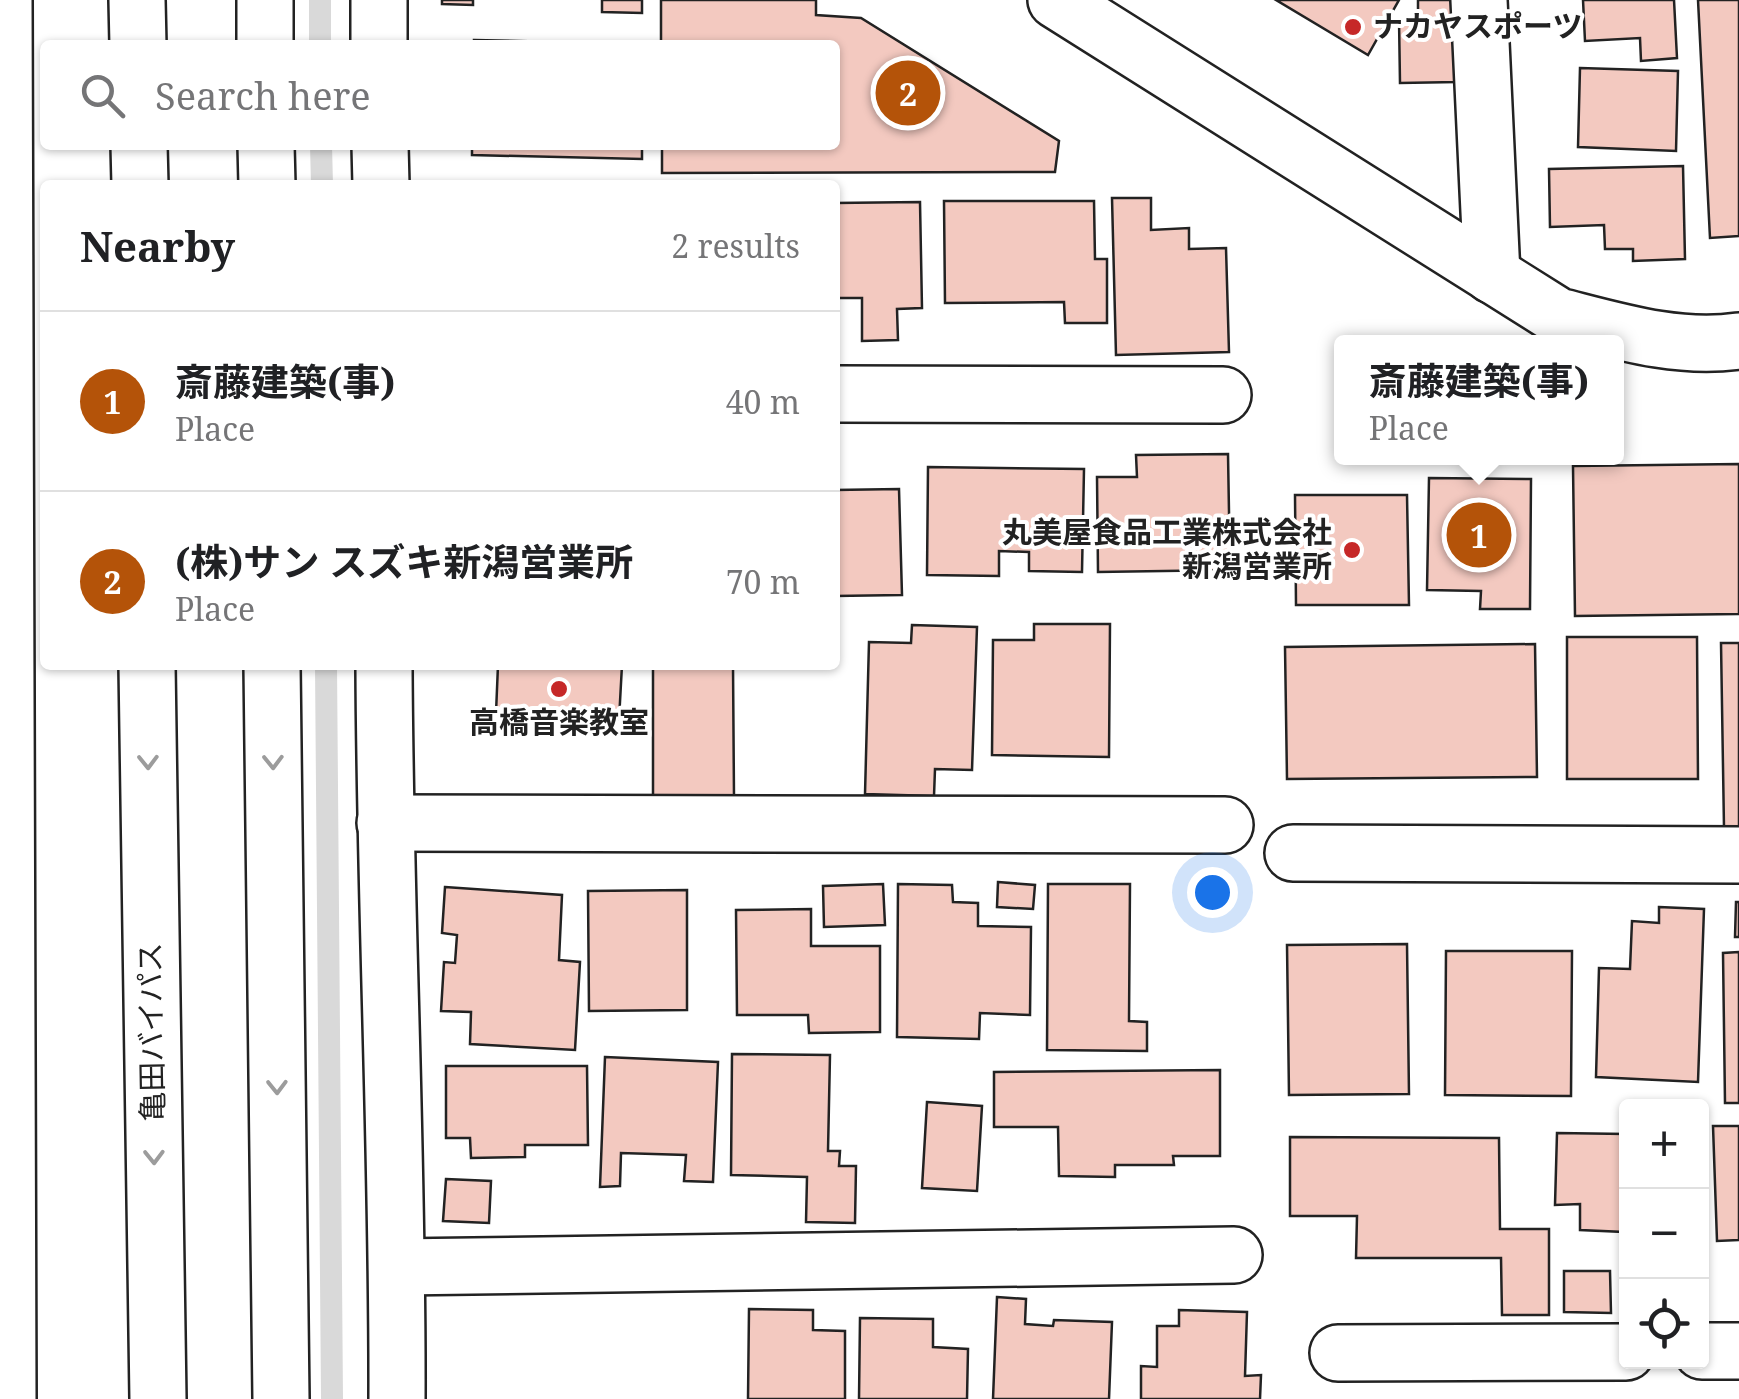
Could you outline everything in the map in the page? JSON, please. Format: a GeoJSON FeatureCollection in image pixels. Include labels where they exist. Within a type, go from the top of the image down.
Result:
{"type":"FeatureCollection","features":[{"type":"Feature","properties":{"kind":"main road"},"geometry":{"type":"LineString","coordinates":[[4,0],[8,1399]]}},
{"type":"Feature","properties":{"kind":"main road"},"geometry":{"type":"LineString","coordinates":[[137,0],[138,40]]}},
{"type":"Feature","properties":{"kind":"main road"},"geometry":{"type":"LineString","coordinates":[[265,0],[265,40]]}},
{"type":"Feature","properties":{"kind":"main road"},"geometry":{"type":"LineString","coordinates":[[379,0],[380,40]]}},
{"type":"Feature","properties":{"kind":"main road"},"geometry":{"type":"LineString","coordinates":[[1056,0],[1558,316],[1646,338],[1720,344],[1739,341]]}},
{"type":"Feature","properties":{"kind":"main road"},"geometry":{"type":"LineString","coordinates":[[1478,0],[1492,275]]}},
{"type":"Feature","properties":{"kind":"main road"},"geometry":{"type":"LineString","coordinates":[[140,150],[140,180]]}},
{"type":"Feature","properties":{"kind":"main road"},"geometry":{"type":"LineString","coordinates":[[266,150],[267,180]]}},
{"type":"Feature","properties":{"kind":"main road"},"geometry":{"type":"LineString","coordinates":[[380,150],[381,180]]}},
{"type":"Feature","properties":{"kind":"main road"},"geometry":{"type":"LineString","coordinates":[[840,394],[1223,395]]}},
{"type":"Feature","properties":{"kind":"main road","name":"亀田バイパス"},"geometry":{"type":"LineString","coordinates":[[147,670],[158,1399]]}},
{"type":"Feature","properties":{"kind":"main road"},"geometry":{"type":"LineString","coordinates":[[272,670],[281,1399]]}},
{"type":"Feature","properties":{"kind":"main road"},"geometry":{"type":"LineString","coordinates":[[384,670],[398,1267],[397,1399]]}},
{"type":"Feature","properties":{"kind":"main road"},"geometry":{"type":"LineString","coordinates":[[385,822],[1225,825]]}},
{"type":"Feature","properties":{"kind":"main road"},"geometry":{"type":"LineString","coordinates":[[1293,853],[1739,854]]}},
{"type":"Feature","properties":{"kind":"main road"},"geometry":{"type":"LineString","coordinates":[[398,1267],[1234,1255]]}},
{"type":"Feature","properties":{"kind":"main road"},"geometry":{"type":"LineString","coordinates":[[1709,1351],[1739,1351]]}},
{"type":"Feature","properties":{"kind":"main road"},"geometry":{"type":"LineString","coordinates":[[1338,1353],[1619,1352]]}},
{"type":"Feature","properties":{"kind":"building"},"geometry":{"type":"Polygon","coordinates":[[[442,0],[473,0],[473,5],[442,4],[442,0]]]}},
{"type":"Feature","properties":{"kind":"building"},"geometry":{"type":"Polygon","coordinates":[[[602,0],[642,0],[642,13],[602,12],[602,0]]]}},
{"type":"Feature","properties":{"kind":"building"},"geometry":{"type":"Polygon","coordinates":[[[661,0],[816,0],[816,15],[861,18],[1059,141],[1055,172],[662,173],[662,150],[840,150],[840,40],[661,40],[661,0]]]}},
{"type":"Feature","properties":{"kind":"building","name":"ナカヤスポーツ"},"geometry":{"type":"Polygon","coordinates":[[[1276,0],[1399,0],[1368,55],[1276,0]]]}},
{"type":"Feature","properties":{"kind":"building"},"geometry":{"type":"Polygon","coordinates":[[[1418,0],[1455,0],[1457,82],[1400,83],[1399,19],[1418,18],[1418,0]]]}},
{"type":"Feature","properties":{"kind":"building"},"geometry":{"type":"Polygon","coordinates":[[[1583,0],[1674,0],[1677,58],[1641,61],[1640,38],[1585,41],[1583,0]]]}},
{"type":"Feature","properties":{"kind":"building"},"geometry":{"type":"Polygon","coordinates":[[[1698,0],[1739,0],[1739,236],[1710,238],[1698,0]]]}},
{"type":"Feature","properties":{"kind":"building"},"geometry":{"type":"Polygon","coordinates":[[[1580,68],[1678,71],[1676,151],[1578,147],[1580,68]]]}},
{"type":"Feature","properties":{"kind":"building"},"geometry":{"type":"Polygon","coordinates":[[[472,150],[642,150],[642,159],[472,155],[472,150]]]}},
{"type":"Feature","properties":{"kind":"building"},"geometry":{"type":"Polygon","coordinates":[[[1683,166],[1685,259],[1633,261],[1633,249],[1605,249],[1604,225],[1550,227],[1549,169],[1683,166]]]}},
{"type":"Feature","properties":{"kind":"building"},"geometry":{"type":"Polygon","coordinates":[[[1112,198],[1151,198],[1151,230],[1189,228],[1189,249],[1226,248],[1229,352],[1116,355],[1112,198]]]}},
{"type":"Feature","properties":{"kind":"building"},"geometry":{"type":"Polygon","coordinates":[[[944,201],[1094,201],[1095,259],[1107,259],[1107,323],[1065,323],[1064,302],[945,303],[944,201]]]}},
{"type":"Feature","properties":{"kind":"building"},"geometry":{"type":"Polygon","coordinates":[[[920,202],[922,308],[897,309],[898,340],[862,341],[862,298],[840,298],[840,203],[920,202]]]}},
{"type":"Feature","properties":{"kind":"building"},"geometry":{"type":"Polygon","coordinates":[[[1228,454],[1230,570],[1098,572],[1097,477],[1137,477],[1136,455],[1228,454]]]}},
{"type":"Feature","properties":{"kind":"building"},"geometry":{"type":"Polygon","coordinates":[[[1739,464],[1739,614],[1575,616],[1573,466],[1739,464]]]}},
{"type":"Feature","properties":{"kind":"building"},"geometry":{"type":"Polygon","coordinates":[[[928,467],[1084,469],[1082,572],[1029,571],[1029,552],[999,551],[999,576],[927,575],[928,467]]]}},
{"type":"Feature","properties":{"kind":"building"},"geometry":{"type":"Polygon","coordinates":[[[1429,478],[1531,479],[1530,609],[1480,609],[1481,591],[1427,590],[1429,478]]]}},
{"type":"Feature","properties":{"kind":"building"},"geometry":{"type":"Polygon","coordinates":[[[899,489],[902,595],[840,596],[840,490],[899,489]]]}},
{"type":"Feature","properties":{"kind":"building","name":"丸美屋食品工業株式会社 新潟営業所"},"geometry":{"type":"Polygon","coordinates":[[[1295,495],[1407,495],[1409,605],[1296,605],[1295,495]]]}},
{"type":"Feature","properties":{"kind":"building"},"geometry":{"type":"Polygon","coordinates":[[[1034,624],[1110,624],[1109,757],[992,755],[993,640],[1034,640],[1034,624]]]}},
{"type":"Feature","properties":{"kind":"building"},"geometry":{"type":"Polygon","coordinates":[[[912,625],[977,627],[972,770],[935,769],[934,796],[865,794],[869,642],[911,643],[912,625]]]}},
{"type":"Feature","properties":{"kind":"building"},"geometry":{"type":"Polygon","coordinates":[[[1567,637],[1697,637],[1698,779],[1567,779],[1567,637]]]}},
{"type":"Feature","properties":{"kind":"building"},"geometry":{"type":"Polygon","coordinates":[[[1721,643],[1739,643],[1739,827],[1724,828],[1721,643]]]}},
{"type":"Feature","properties":{"kind":"building"},"geometry":{"type":"Polygon","coordinates":[[[1535,644],[1537,777],[1287,779],[1285,647],[1535,644]]]}},
{"type":"Feature","properties":{"kind":"building","name":"高橋音楽教室"},"geometry":{"type":"Polygon","coordinates":[[[498,670],[622,670],[619,720],[496,713],[498,670]]]}},
{"type":"Feature","properties":{"kind":"building"},"geometry":{"type":"Polygon","coordinates":[[[653,670],[733,670],[734,797],[653,797],[653,670]]]}},
{"type":"Feature","properties":{"kind":"building"},"geometry":{"type":"Polygon","coordinates":[[[998,882],[1035,885],[1033,909],[997,907],[998,882]]]}},
{"type":"Feature","properties":{"kind":"building"},"geometry":{"type":"Polygon","coordinates":[[[883,884],[885,925],[824,927],[823,886],[883,884]]]}},
{"type":"Feature","properties":{"kind":"building"},"geometry":{"type":"Polygon","coordinates":[[[898,884],[952,885],[953,902],[978,903],[978,926],[1031,927],[1030,1015],[980,1013],[979,1039],[897,1037],[898,884]]]}},
{"type":"Feature","properties":{"kind":"building"},"geometry":{"type":"Polygon","coordinates":[[[1048,884],[1130,884],[1129,1021],[1147,1022],[1147,1051],[1047,1050],[1048,884]]]}},
{"type":"Feature","properties":{"kind":"building"},"geometry":{"type":"Polygon","coordinates":[[[445,887],[562,895],[559,960],[580,962],[575,1050],[470,1044],[471,1012],[441,1011],[444,962],[455,963],[457,935],[442,933],[445,887]]]}},
{"type":"Feature","properties":{"kind":"building"},"geometry":{"type":"Polygon","coordinates":[[[687,890],[687,1010],[589,1011],[588,891],[687,890]]]}},
{"type":"Feature","properties":{"kind":"building"},"geometry":{"type":"Polygon","coordinates":[[[1739,902],[1739,937],[1735,937],[1739,902]]]}},
{"type":"Feature","properties":{"kind":"building"},"geometry":{"type":"Polygon","coordinates":[[[1659,907],[1704,909],[1698,1082],[1596,1077],[1599,968],[1630,969],[1632,921],[1659,923],[1659,907]]]}},
{"type":"Feature","properties":{"kind":"building"},"geometry":{"type":"Polygon","coordinates":[[[811,909],[811,946],[880,946],[880,1032],[809,1033],[808,1015],[737,1015],[736,910],[811,909]]]}},
{"type":"Feature","properties":{"kind":"building"},"geometry":{"type":"Polygon","coordinates":[[[1407,944],[1409,1094],[1289,1095],[1287,945],[1407,944]]]}},
{"type":"Feature","properties":{"kind":"building"},"geometry":{"type":"Polygon","coordinates":[[[1446,951],[1572,951],[1571,1096],[1445,1095],[1446,951]]]}},
{"type":"Feature","properties":{"kind":"building"},"geometry":{"type":"Polygon","coordinates":[[[1739,952],[1739,1103],[1725,1103],[1723,953],[1739,952]]]}},
{"type":"Feature","properties":{"kind":"building"},"geometry":{"type":"Polygon","coordinates":[[[732,1054],[830,1055],[828,1151],[840,1151],[839,1166],[856,1166],[855,1223],[806,1222],[807,1177],[731,1175],[732,1054]]]}},
{"type":"Feature","properties":{"kind":"building"},"geometry":{"type":"Polygon","coordinates":[[[605,1057],[718,1062],[713,1182],[684,1181],[686,1155],[621,1153],[620,1186],[600,1187],[605,1057]]]}},
{"type":"Feature","properties":{"kind":"building"},"geometry":{"type":"Polygon","coordinates":[[[446,1066],[587,1066],[588,1145],[525,1145],[525,1157],[471,1158],[470,1138],[446,1138],[446,1066]]]}},
{"type":"Feature","properties":{"kind":"building"},"geometry":{"type":"Polygon","coordinates":[[[1220,1070],[1220,1156],[1173,1156],[1174,1165],[1115,1165],[1115,1177],[1059,1176],[1058,1127],[994,1127],[994,1072],[1220,1070]]]}},
{"type":"Feature","properties":{"kind":"building"},"geometry":{"type":"Polygon","coordinates":[[[927,1102],[982,1106],[977,1191],[922,1188],[927,1102]]]}},
{"type":"Feature","properties":{"kind":"building"},"geometry":{"type":"Polygon","coordinates":[[[1713,1126],[1739,1126],[1739,1240],[1717,1241],[1713,1126]]]}},
{"type":"Feature","properties":{"kind":"building"},"geometry":{"type":"Polygon","coordinates":[[[1557,1133],[1619,1134],[1619,1232],[1580,1230],[1580,1204],[1555,1205],[1557,1133]]]}},
{"type":"Feature","properties":{"kind":"building"},"geometry":{"type":"Polygon","coordinates":[[[1290,1137],[1499,1138],[1500,1229],[1549,1229],[1549,1315],[1502,1315],[1501,1258],[1356,1258],[1357,1216],[1290,1216],[1290,1137]]]}},
{"type":"Feature","properties":{"kind":"building"},"geometry":{"type":"Polygon","coordinates":[[[446,1179],[491,1181],[489,1223],[443,1221],[446,1179]]]}},
{"type":"Feature","properties":{"kind":"building"},"geometry":{"type":"Polygon","coordinates":[[[1564,1271],[1610,1271],[1611,1313],[1564,1312],[1564,1271]]]}},
{"type":"Feature","properties":{"kind":"building"},"geometry":{"type":"Polygon","coordinates":[[[997,1297],[1026,1299],[1025,1324],[1053,1326],[1054,1320],[1112,1322],[1109,1399],[993,1399],[997,1297]]]}},
{"type":"Feature","properties":{"kind":"building"},"geometry":{"type":"Polygon","coordinates":[[[749,1309],[813,1310],[813,1330],[845,1331],[845,1399],[748,1399],[749,1309]]]}},
{"type":"Feature","properties":{"kind":"building"},"geometry":{"type":"Polygon","coordinates":[[[1179,1310],[1247,1312],[1245,1376],[1261,1375],[1260,1399],[1141,1399],[1141,1366],[1157,1367],[1157,1326],[1179,1326],[1179,1310]]]}},
{"type":"Feature","properties":{"kind":"building"},"geometry":{"type":"Polygon","coordinates":[[[860,1318],[933,1319],[933,1347],[968,1349],[967,1399],[859,1399],[860,1318]]]}},
{"type":"Feature","properties":{"kind":"waterway"},"geometry":{"type":"LineString","coordinates":[[320,0],[320,40]]}},
{"type":"Feature","properties":{"kind":"waterway"},"geometry":{"type":"LineString","coordinates":[[321,150],[322,180]]}},
{"type":"Feature","properties":{"kind":"waterway"},"geometry":{"type":"LineString","coordinates":[[326,670],[332,1399]]}},
{"type":"Feature","properties":{"kind":"place","name":"ナカヤスポーツ"},"geometry":{"type":"Point","coordinates":[1353,27]}},
{"type":"Feature","properties":{"kind":"place","name":"(株)サン スズキ新潟営業所"},"geometry":{"type":"Point","coordinates":[908,93]}},
{"type":"Feature","properties":{"kind":"place","name":"斎藤建築(事)"},"geometry":{"type":"Point","coordinates":[1479,535]}},
{"type":"Feature","properties":{"kind":"place","name":"丸美屋食品工業株式会社 新潟営業所"},"geometry":{"type":"Point","coordinates":[1352,550]}},
{"type":"Feature","properties":{"kind":"place","name":"高橋音楽教室"},"geometry":{"type":"Point","coordinates":[559,689]}}]}
